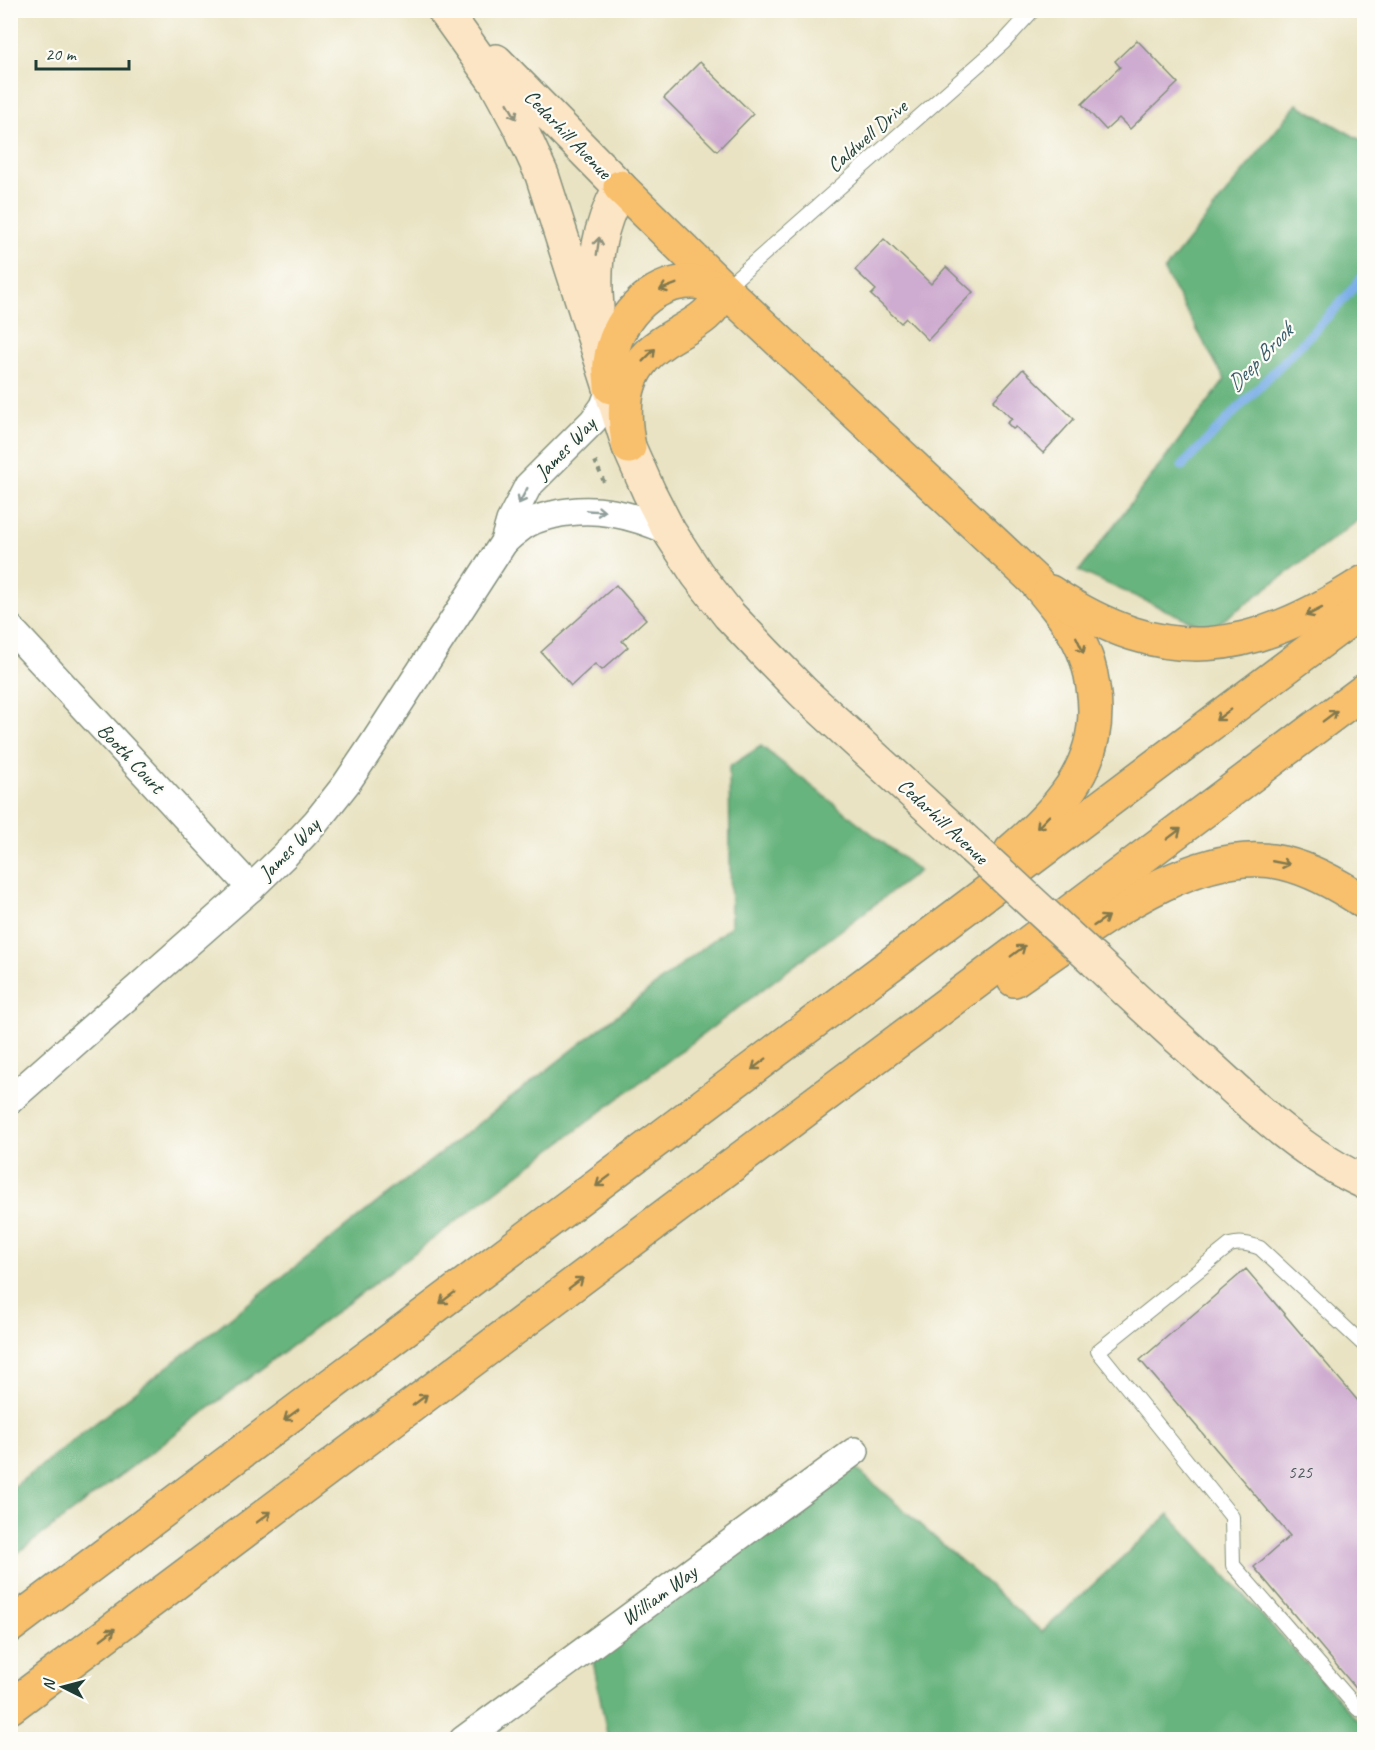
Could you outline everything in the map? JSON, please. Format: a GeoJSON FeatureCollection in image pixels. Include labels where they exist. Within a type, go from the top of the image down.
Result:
{"type":"FeatureCollection","features":[{"type":"Feature","properties":{"kind":"highway"},"geometry":{"type":"LineString","coordinates":[[620,187],[724,289],[1034,580],[1058,609],[1079,641],[1091,672],[1096,707],[1093,739],[1083,770],[1063,801],[1040,826],[806,1029]]}},
{"type":"Feature","properties":{"kind":"highway"},"geometry":{"type":"LineString","coordinates":[[611,387],[610,364],[614,344],[622,324],[634,308],[652,294],[673,285],[694,281],[724,289]]}},
{"type":"Feature","properties":{"kind":"highway"},"geometry":{"type":"LineString","coordinates":[[629,447],[624,422],[625,399],[631,379],[644,358],[660,344],[712,311],[724,289]]}},
{"type":"Feature","properties":{"kind":"highway"},"geometry":{"type":"LineString","coordinates":[[1034,580],[1067,603],[1101,622],[1141,637],[1181,644],[1219,644],[1256,637],[1294,622],[1365,582]]}},
{"type":"Feature","properties":{"kind":"highway"},"geometry":{"type":"LineString","coordinates":[[10,1626],[1365,609]]}},
{"type":"Feature","properties":{"kind":"highway"},"geometry":{"type":"LineString","coordinates":[[10,1707],[1365,691]]}},
{"type":"Feature","properties":{"kind":"highway"},"geometry":{"type":"LineString","coordinates":[[636,1238],[1112,914],[1149,891],[1181,875],[1214,865],[1247,860],[1281,862],[1315,873],[1365,902]]}},
{"type":"Feature","properties":{"kind":"main road","name":"Cedarhill Avenue"},"geometry":{"type":"LineString","coordinates":[[446,10],[620,187],[608,210],[600,236],[595,267],[597,306],[611,387]]}},
{"type":"Feature","properties":{"kind":"main road","name":"Cedarhill Avenue"},"geometry":{"type":"LineString","coordinates":[[446,10],[496,83],[538,166],[555,212],[629,447],[649,492],[669,531],[729,615],[804,693],[1241,1096],[1277,1127],[1327,1162],[1365,1182]]}},
{"type":"Feature","properties":{"kind":"street","name":"James Way"},"geometry":{"type":"LineString","coordinates":[[10,1100],[251,888],[308,830],[346,784],[374,744],[504,542],[510,521],[528,486],[593,422],[604,406],[611,387]]}},
{"type":"Feature","properties":{"kind":"street","name":"James Way"},"geometry":{"type":"LineString","coordinates":[[504,542],[523,526],[569,511],[614,512],[634,517],[669,531]]}},
{"type":"Feature","properties":{"kind":"street","name":"Booth Court"},"geometry":{"type":"LineString","coordinates":[[10,628],[251,888]]}},
{"type":"Feature","properties":{"kind":"street","name":"William Way"},"geometry":{"type":"LineString","coordinates":[[463,1740],[855,1451]]}},
{"type":"Feature","properties":{"kind":"lane","name":"Caldwell Drive"},"geometry":{"type":"LineString","coordinates":[[724,289],[1003,43],[1033,10]]}},
{"type":"Feature","properties":{"kind":"lane"},"geometry":{"type":"LineString","coordinates":[[1365,1345],[1260,1248],[1239,1243],[1230,1245],[1098,1352],[1232,1517],[1233,1565],[1358,1709],[1365,1710]]}},
{"type":"Feature","properties":{"kind":"path"},"geometry":{"type":"LineString","coordinates":[[592,454],[607,490]]}},
{"type":"Feature","properties":{"kind":"green space"},"geometry":{"type":"Polygon","coordinates":[[[1297,104],[1364,142],[1364,516],[1210,630],[1079,571],[1225,380],[1164,271],[1297,104]]]}},
{"type":"Feature","properties":{"kind":"green space"},"geometry":{"type":"Polygon","coordinates":[[[761,746],[919,871],[11,1558],[11,1489],[731,926],[729,767],[761,746]]]}},
{"type":"Feature","properties":{"kind":"green space"},"geometry":{"type":"Polygon","coordinates":[[[843,1457],[1042,1632],[1169,1514],[1364,1727],[1364,1739],[608,1739],[591,1651],[843,1457]]]}},
{"type":"Feature","properties":{"kind":"building"},"geometry":{"type":"Polygon","coordinates":[[[1137,40],[1178,83],[1130,129],[1119,118],[1106,130],[1082,104],[1120,67],[1115,61],[1137,40]]]}},
{"type":"Feature","properties":{"kind":"building"},"geometry":{"type":"Polygon","coordinates":[[[700,62],[753,114],[717,151],[664,98],[700,62]]]}},
{"type":"Feature","properties":{"kind":"building"},"geometry":{"type":"Polygon","coordinates":[[[884,239],[931,284],[946,267],[973,292],[928,340],[906,318],[901,323],[871,295],[876,290],[855,270],[884,239]]]}},
{"type":"Feature","properties":{"kind":"building"},"geometry":{"type":"Polygon","coordinates":[[[1023,369],[1074,419],[1043,453],[1016,427],[1013,429],[1007,423],[1012,419],[993,401],[1023,369]]]}},
{"type":"Feature","properties":{"kind":"building"},"geometry":{"type":"Polygon","coordinates":[[[616,585],[646,619],[622,641],[628,647],[602,670],[595,664],[571,686],[541,652],[616,585]]]}},
{"type":"Feature","properties":{"kind":"building"},"geometry":{"type":"Polygon","coordinates":[[[1246,1269],[1364,1408],[1364,1698],[1254,1567],[1290,1536],[1140,1360],[1246,1269]]]}},
{"type":"Feature","properties":{"kind":"waterway","name":"Deep Brook"},"geometry":{"type":"LineString","coordinates":[[1182,466],[1339,305],[1364,275]]}}]}
